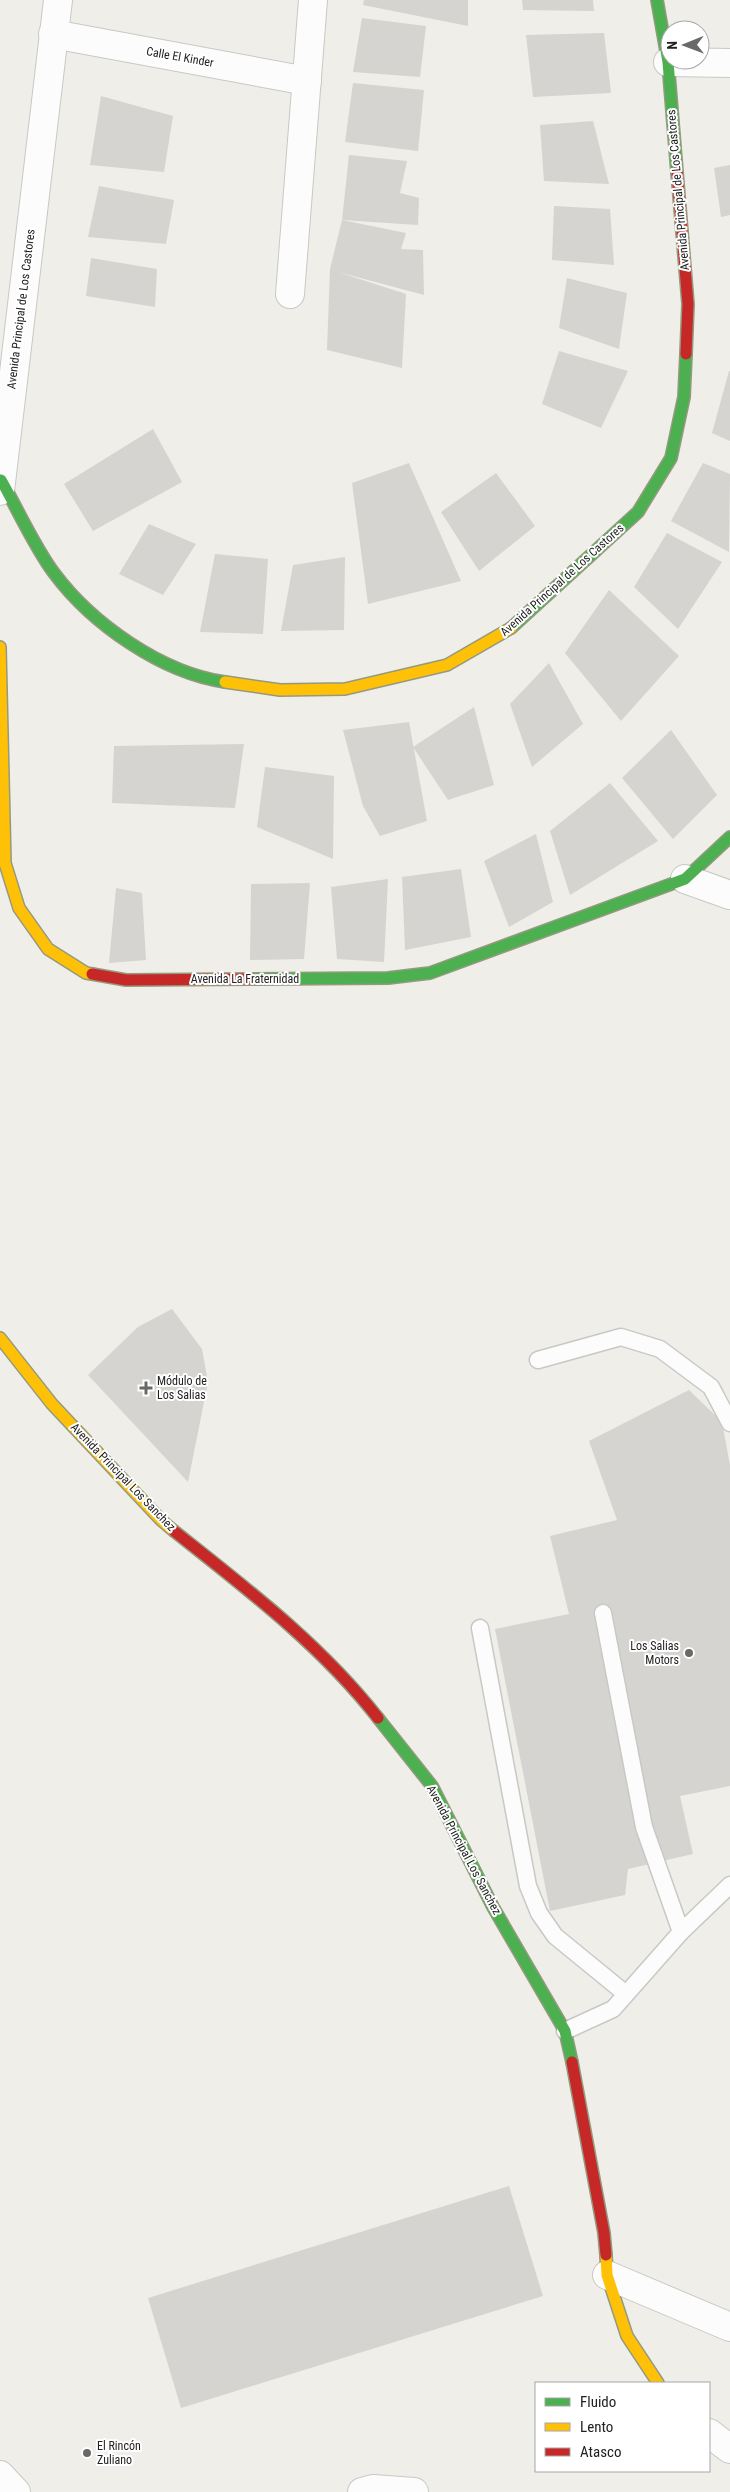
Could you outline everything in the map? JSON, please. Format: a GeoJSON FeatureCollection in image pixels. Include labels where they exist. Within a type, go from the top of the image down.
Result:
{"type":"FeatureCollection","features":[{"type":"Feature","properties":{"kind":"street","name":"Avenida Principal de Los Castores"},"geometry":{"type":"LineString","coordinates":[[58,0],[1,485],[54,573],[93,615],[126,641],[173,666],[217,680],[280,690],[344,688],[447,665],[506,633],[638,512],[672,458],[684,397],[688,304],[669,70]]}},
{"type":"Feature","properties":{"kind":"street"},"geometry":{"type":"LineString","coordinates":[[290,294],[314,0]]}},
{"type":"Feature","properties":{"kind":"street","name":"Avenida Principal de Los Castores"},"geometry":{"type":"LineString","coordinates":[[657,0],[661,20]]}},
{"type":"Feature","properties":{"kind":"street","name":"Calle El Kinder"},"geometry":{"type":"LineString","coordinates":[[53,34],[307,81]]}},
{"type":"Feature","properties":{"kind":"street"},"geometry":{"type":"LineString","coordinates":[[710,63],[730,63]]}},
{"type":"Feature","properties":{"kind":"street","name":"Avenida La Fraternidad"},"geometry":{"type":"LineString","coordinates":[[0,646],[4,863],[19,908],[48,950],[86,973],[126,980],[388,978],[430,973],[686,879],[730,837]]}},
{"type":"Feature","properties":{"kind":"street"},"geometry":{"type":"LineString","coordinates":[[686,879],[730,895]]}},
{"type":"Feature","properties":{"kind":"street","name":"Avenida Principal Los Sanchez"},"geometry":{"type":"LineString","coordinates":[[0,1338],[52,1404],[161,1520],[266,1605],[355,1688],[432,1786],[494,1907],[565,2031],[582,2111],[604,2233],[607,2275],[627,2336],[657,2382]]}},
{"type":"Feature","properties":{"kind":"street"},"geometry":{"type":"LineString","coordinates":[[607,2275],[730,2327]]}},
{"type":"Feature","properties":{"kind":"street"},"geometry":{"type":"LineString","coordinates":[[710,2433],[730,2449]]}},
{"type":"Feature","properties":{"kind":"street"},"geometry":{"type":"LineString","coordinates":[[0,2475],[16,2492]]}},
{"type":"Feature","properties":{"kind":"street"},"geometry":{"type":"LineString","coordinates":[[362,2492],[373,2489],[414,2492]]}},
{"type":"Feature","properties":{"kind":"lane"},"geometry":{"type":"LineString","coordinates":[[538,1360],[621,1337],[660,1349],[711,1387],[730,1423]]}},
{"type":"Feature","properties":{"kind":"lane"},"geometry":{"type":"LineString","coordinates":[[603,1613],[644,1827],[682,1932]]}},
{"type":"Feature","properties":{"kind":"lane"},"geometry":{"type":"LineString","coordinates":[[480,1628],[528,1886],[539,1912],[555,1936],[626,1994]]}},
{"type":"Feature","properties":{"kind":"lane"},"geometry":{"type":"LineString","coordinates":[[565,2031],[613,2009],[682,1932],[730,1885]]}},
{"type":"Feature","properties":{"kind":"building"},"geometry":{"type":"Polygon","coordinates":[[[364,0],[468,0],[468,26],[363,5],[364,0]]]}},
{"type":"Feature","properties":{"kind":"building"},"geometry":{"type":"Polygon","coordinates":[[[522,0],[593,0],[594,11],[523,10],[522,0]]]}},
{"type":"Feature","properties":{"kind":"building"},"geometry":{"type":"Polygon","coordinates":[[[362,18],[426,26],[420,77],[353,72],[362,18]]]}},
{"type":"Feature","properties":{"kind":"building"},"geometry":{"type":"Polygon","coordinates":[[[604,33],[611,93],[533,97],[526,35],[604,33]]]}},
{"type":"Feature","properties":{"kind":"building"},"geometry":{"type":"Polygon","coordinates":[[[353,83],[424,90],[418,151],[345,142],[353,83]]]}},
{"type":"Feature","properties":{"kind":"building"},"geometry":{"type":"Polygon","coordinates":[[[101,96],[173,116],[164,172],[90,165],[101,96]]]}},
{"type":"Feature","properties":{"kind":"building"},"geometry":{"type":"Polygon","coordinates":[[[593,121],[609,184],[544,181],[540,125],[593,121]]]}},
{"type":"Feature","properties":{"kind":"building"},"geometry":{"type":"Polygon","coordinates":[[[349,155],[407,161],[400,193],[419,198],[418,225],[342,220],[349,155]]]}},
{"type":"Feature","properties":{"kind":"building"},"geometry":{"type":"Polygon","coordinates":[[[730,165],[730,215],[721,217],[714,168],[730,165]]]}},
{"type":"Feature","properties":{"kind":"building"},"geometry":{"type":"Polygon","coordinates":[[[99,186],[174,200],[166,244],[88,237],[99,186]]]}},
{"type":"Feature","properties":{"kind":"building"},"geometry":{"type":"Polygon","coordinates":[[[554,206],[610,209],[614,265],[552,260],[554,206]]]}},
{"type":"Feature","properties":{"kind":"building"},"geometry":{"type":"Polygon","coordinates":[[[342,220],[406,233],[401,249],[423,250],[424,295],[338,272],[406,294],[402,368],[327,350],[330,269],[342,220]]]}},
{"type":"Feature","properties":{"kind":"building"},"geometry":{"type":"Polygon","coordinates":[[[91,258],[157,269],[155,307],[86,296],[91,258]]]}},
{"type":"Feature","properties":{"kind":"building"},"geometry":{"type":"Polygon","coordinates":[[[567,278],[627,293],[619,349],[559,328],[567,278]]]}},
{"type":"Feature","properties":{"kind":"building"},"geometry":{"type":"Polygon","coordinates":[[[559,351],[628,371],[601,428],[542,404],[559,351]]]}},
{"type":"Feature","properties":{"kind":"building"},"geometry":{"type":"Polygon","coordinates":[[[730,371],[730,441],[712,433],[730,371]]]}},
{"type":"Feature","properties":{"kind":"building"},"geometry":{"type":"Polygon","coordinates":[[[153,429],[182,482],[93,531],[64,484],[153,429]]]}},
{"type":"Feature","properties":{"kind":"building"},"geometry":{"type":"Polygon","coordinates":[[[409,463],[461,581],[368,604],[352,483],[409,463]]]}},
{"type":"Feature","properties":{"kind":"building"},"geometry":{"type":"Polygon","coordinates":[[[703,463],[730,474],[729,552],[671,521],[703,463]]]}},
{"type":"Feature","properties":{"kind":"building"},"geometry":{"type":"Polygon","coordinates":[[[496,473],[535,526],[479,571],[441,512],[496,473]]]}},
{"type":"Feature","properties":{"kind":"building"},"geometry":{"type":"Polygon","coordinates":[[[149,524],[196,544],[163,595],[119,574],[149,524]]]}},
{"type":"Feature","properties":{"kind":"building"},"geometry":{"type":"Polygon","coordinates":[[[667,533],[722,562],[678,629],[634,587],[667,533]]]}},
{"type":"Feature","properties":{"kind":"building"},"geometry":{"type":"Polygon","coordinates":[[[215,554],[268,559],[263,634],[200,632],[215,554]]]}},
{"type":"Feature","properties":{"kind":"building"},"geometry":{"type":"Polygon","coordinates":[[[345,557],[344,630],[281,631],[293,565],[345,557]]]}},
{"type":"Feature","properties":{"kind":"building"},"geometry":{"type":"Polygon","coordinates":[[[609,590],[679,656],[621,721],[565,653],[609,590]]]}},
{"type":"Feature","properties":{"kind":"building"},"geometry":{"type":"Polygon","coordinates":[[[549,663],[583,724],[532,767],[510,704],[549,663]]]}},
{"type":"Feature","properties":{"kind":"building"},"geometry":{"type":"Polygon","coordinates":[[[474,707],[494,785],[448,800],[413,747],[474,707]]]}},
{"type":"Feature","properties":{"kind":"building"},"geometry":{"type":"Polygon","coordinates":[[[409,722],[427,821],[380,836],[363,806],[343,730],[409,722]]]}},
{"type":"Feature","properties":{"kind":"building"},"geometry":{"type":"Polygon","coordinates":[[[671,730],[717,795],[673,839],[622,778],[671,730]]]}},
{"type":"Feature","properties":{"kind":"building"},"geometry":{"type":"Polygon","coordinates":[[[244,744],[235,808],[112,803],[114,746],[244,744]]]}},
{"type":"Feature","properties":{"kind":"building"},"geometry":{"type":"Polygon","coordinates":[[[265,767],[334,776],[333,859],[257,827],[265,767]]]}},
{"type":"Feature","properties":{"kind":"building"},"geometry":{"type":"Polygon","coordinates":[[[610,783],[658,841],[570,895],[550,831],[610,783]]]}},
{"type":"Feature","properties":{"kind":"building"},"geometry":{"type":"Polygon","coordinates":[[[536,834],[553,902],[509,927],[484,861],[536,834]]]}},
{"type":"Feature","properties":{"kind":"building"},"geometry":{"type":"Polygon","coordinates":[[[461,869],[471,937],[405,950],[402,877],[461,869]]]}},
{"type":"Feature","properties":{"kind":"building"},"geometry":{"type":"Polygon","coordinates":[[[388,879],[384,962],[337,959],[331,887],[388,879]]]}},
{"type":"Feature","properties":{"kind":"building"},"geometry":{"type":"Polygon","coordinates":[[[310,883],[304,959],[250,960],[251,884],[310,883]]]}},
{"type":"Feature","properties":{"kind":"building"},"geometry":{"type":"Polygon","coordinates":[[[116,888],[142,893],[146,960],[109,963],[116,888]]]}},
{"type":"Feature","properties":{"kind":"building"},"geometry":{"type":"Polygon","coordinates":[[[172,1309],[202,1349],[208,1382],[188,1482],[88,1375],[138,1327],[172,1309]]]}},
{"type":"Feature","properties":{"kind":"building"},"geometry":{"type":"Polygon","coordinates":[[[689,1390],[722,1422],[730,1465],[730,1786],[680,1796],[693,1854],[628,1869],[625,1895],[550,1911],[495,1629],[569,1614],[550,1536],[617,1520],[589,1441],[689,1390]]]}},
{"type":"Feature","properties":{"kind":"building"},"geometry":{"type":"Polygon","coordinates":[[[509,2186],[543,2296],[181,2408],[148,2298],[509,2186]]]}},
{"type":"Feature","properties":{"kind":"traffic: fast"},"geometry":{"type":"LineString","coordinates":[[657,0],[668,62],[677,172]]}},
{"type":"Feature","properties":{"kind":"traffic: fast"},"geometry":{"type":"LineString","coordinates":[[511,628],[638,512],[671,458],[684,397],[686,354]]}},
{"type":"Feature","properties":{"kind":"traffic: fast"},"geometry":{"type":"LineString","coordinates":[[1,480],[47,563],[70,592],[88,610],[108,628],[153,657],[201,677],[225,682]]}},
{"type":"Feature","properties":{"kind":"traffic: fast"},"geometry":{"type":"LineString","coordinates":[[252,979],[388,978],[430,973],[685,879],[730,837]]}},
{"type":"Feature","properties":{"kind":"traffic: fast"},"geometry":{"type":"LineString","coordinates":[[378,1718],[432,1786],[493,1907],[565,2031],[572,2062]]}},
{"type":"Feature","properties":{"kind":"traffic: slow"},"geometry":{"type":"LineString","coordinates":[[225,682],[280,690],[345,689],[447,665],[511,628]]}},
{"type":"Feature","properties":{"kind":"traffic: slow"},"geometry":{"type":"LineString","coordinates":[[0,647],[5,863],[19,908],[48,949],[86,973],[92,974]]}},
{"type":"Feature","properties":{"kind":"traffic: slow"},"geometry":{"type":"LineString","coordinates":[[0,1338],[52,1404],[161,1520],[174,1531]]}},
{"type":"Feature","properties":{"kind":"traffic: slow"},"geometry":{"type":"LineString","coordinates":[[606,2255],[607,2275],[627,2336],[657,2382]]}},
{"type":"Feature","properties":{"kind":"traffic: jam"},"geometry":{"type":"LineString","coordinates":[[677,172],[688,304],[686,354]]}},
{"type":"Feature","properties":{"kind":"traffic: jam"},"geometry":{"type":"LineString","coordinates":[[92,974],[126,980],[252,979]]}},
{"type":"Feature","properties":{"kind":"traffic: jam"},"geometry":{"type":"LineString","coordinates":[[174,1531],[282,1618],[332,1666],[378,1718]]}},
{"type":"Feature","properties":{"kind":"traffic: jam"},"geometry":{"type":"LineString","coordinates":[[572,2062],[604,2233],[606,2255]]}},
{"type":"Feature","properties":{"kind":"place","name":"Módulo de Los Salias"},"geometry":{"type":"Point","coordinates":[146,1388]}},
{"type":"Feature","properties":{"kind":"place","name":"Los Salias Motors"},"geometry":{"type":"Point","coordinates":[689,1653]}},
{"type":"Feature","properties":{"kind":"place","name":"El Rincón Zuliano"},"geometry":{"type":"Point","coordinates":[87,2453]}}]}
